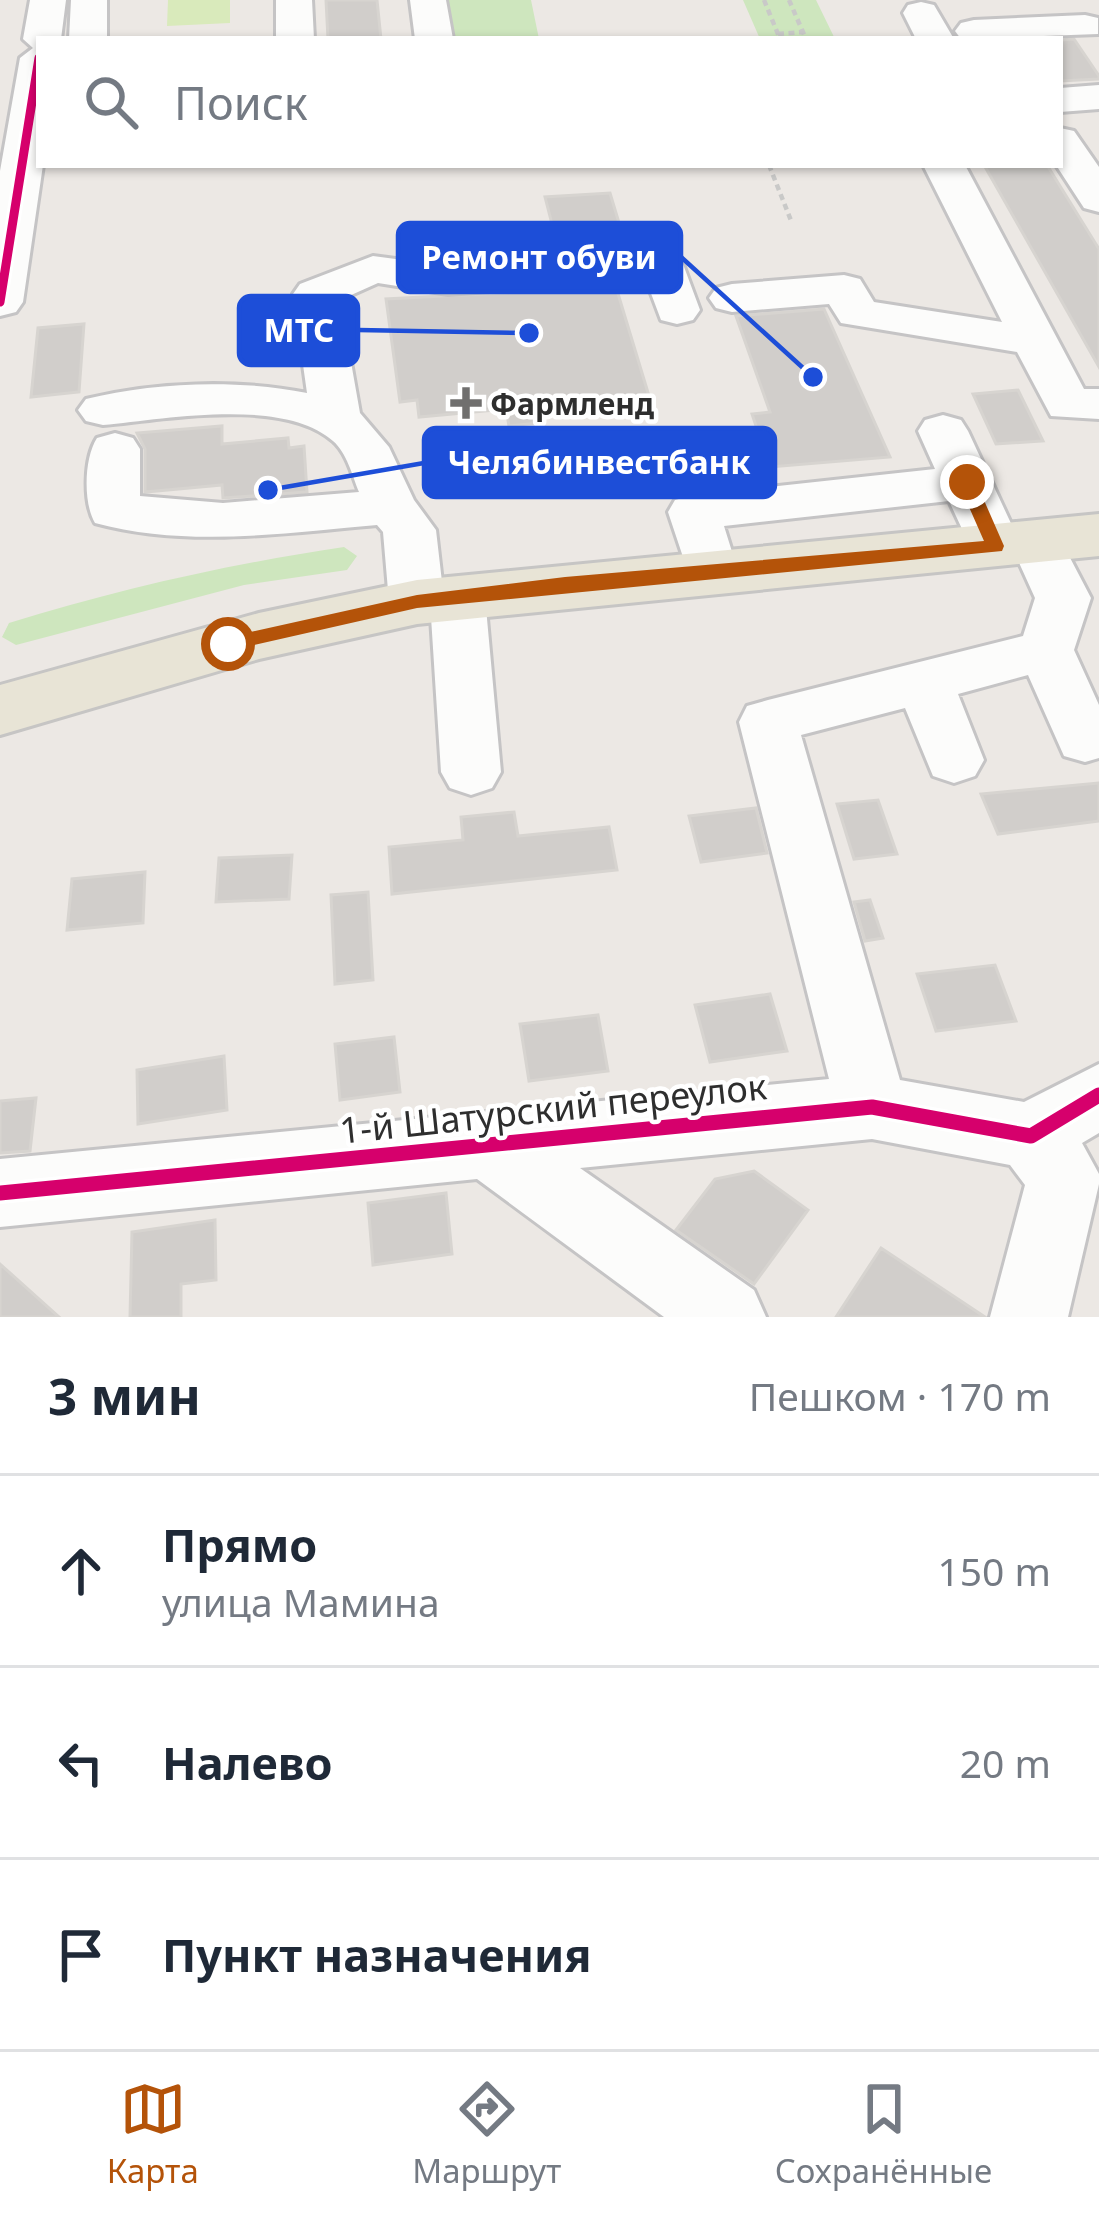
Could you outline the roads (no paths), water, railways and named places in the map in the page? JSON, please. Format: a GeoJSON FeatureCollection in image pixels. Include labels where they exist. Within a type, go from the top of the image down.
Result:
{"type":"FeatureCollection","features":[{"type":"Feature","properties":{"kind":"main road"},"geometry":{"type":"LineString","coordinates":[[0,710],[259,635],[437,599],[1099,535]]}},
{"type":"Feature","properties":{"kind":"street"},"geometry":{"type":"LineString","coordinates":[[42,36],[48,0]]}},
{"type":"Feature","properties":{"kind":"street"},"geometry":{"type":"LineString","coordinates":[[88,36],[89,0]]}},
{"type":"Feature","properties":{"kind":"street"},"geometry":{"type":"LineString","coordinates":[[295,0],[295,36]]}},
{"type":"Feature","properties":{"kind":"street"},"geometry":{"type":"LineString","coordinates":[[428,0],[434,36]]}},
{"type":"Feature","properties":{"kind":"street"},"geometry":{"type":"LineString","coordinates":[[944,24],[1084,24]]}},
{"type":"Feature","properties":{"kind":"street"},"geometry":{"type":"LineString","coordinates":[[0,302],[22,127],[36,72]]}},
{"type":"Feature","properties":{"kind":"street"},"geometry":{"type":"LineString","coordinates":[[1063,100],[1099,98]]}},
{"type":"Feature","properties":{"kind":"street"},"geometry":{"type":"LineString","coordinates":[[1063,145],[1099,199]]}},
{"type":"Feature","properties":{"kind":"street"},"geometry":{"type":"LineString","coordinates":[[946,168],[1068,406],[1099,404]]}},
{"type":"Feature","properties":{"kind":"street"},"geometry":{"type":"LineString","coordinates":[[336,418],[316,294],[373,269],[448,280],[664,266],[676,310]]}},
{"type":"Feature","properties":{"kind":"street"},"geometry":{"type":"LineString","coordinates":[[733,298],[844,289],[857,313],[1034,341]]}},
{"type":"Feature","properties":{"kind":"street"},"geometry":{"type":"LineString","coordinates":[[391,506],[223,521],[114,511],[109,429],[244,399],[336,418],[355,433],[391,506],[410,530],[437,599],[471,772]]}},
{"type":"Feature","properties":{"kind":"street"},"geometry":{"type":"LineString","coordinates":[[944,431],[967,482],[1070,620],[1085,740]]}},
{"type":"Feature","properties":{"kind":"street"},"geometry":{"type":"LineString","coordinates":[[684,476],[745,471]]}},
{"type":"Feature","properties":{"kind":"street"},"geometry":{"type":"LineString","coordinates":[[711,571],[694,512],[967,482]]}},
{"type":"Feature","properties":{"kind":"street"},"geometry":{"type":"LineString","coordinates":[[872,1107],[768,722],[924,681],[1070,620]]}},
{"type":"Feature","properties":{"kind":"street"},"geometry":{"type":"LineString","coordinates":[[924,681],[953,760]]}},
{"type":"Feature","properties":{"kind":"street"},"geometry":{"type":"LineString","coordinates":[[1029,1317],[1064,1177],[1031,1136],[1099,1095]]}},
{"type":"Feature","properties":{"kind":"street","name":"1-й Шатурский переулок"},"geometry":{"type":"LineString","coordinates":[[0,1193],[872,1107],[1031,1136]]}},
{"type":"Feature","properties":{"kind":"street"},"geometry":{"type":"LineString","coordinates":[[487,1144],[727,1317]]}},
{"type":"Feature","properties":{"kind":"place","name":"МТС"},"geometry":{"type":"Point","coordinates":[529,333]}},
{"type":"Feature","properties":{"kind":"place","name":"Ремонт обуви"},"geometry":{"type":"Point","coordinates":[813,377]}},
{"type":"Feature","properties":{"kind":"place","name":"Фармленд"},"geometry":{"type":"Point","coordinates":[466,403]}},
{"type":"Feature","properties":{"kind":"place","name":"Челябинвестбанк"},"geometry":{"type":"Point","coordinates":[268,490]}}]}
